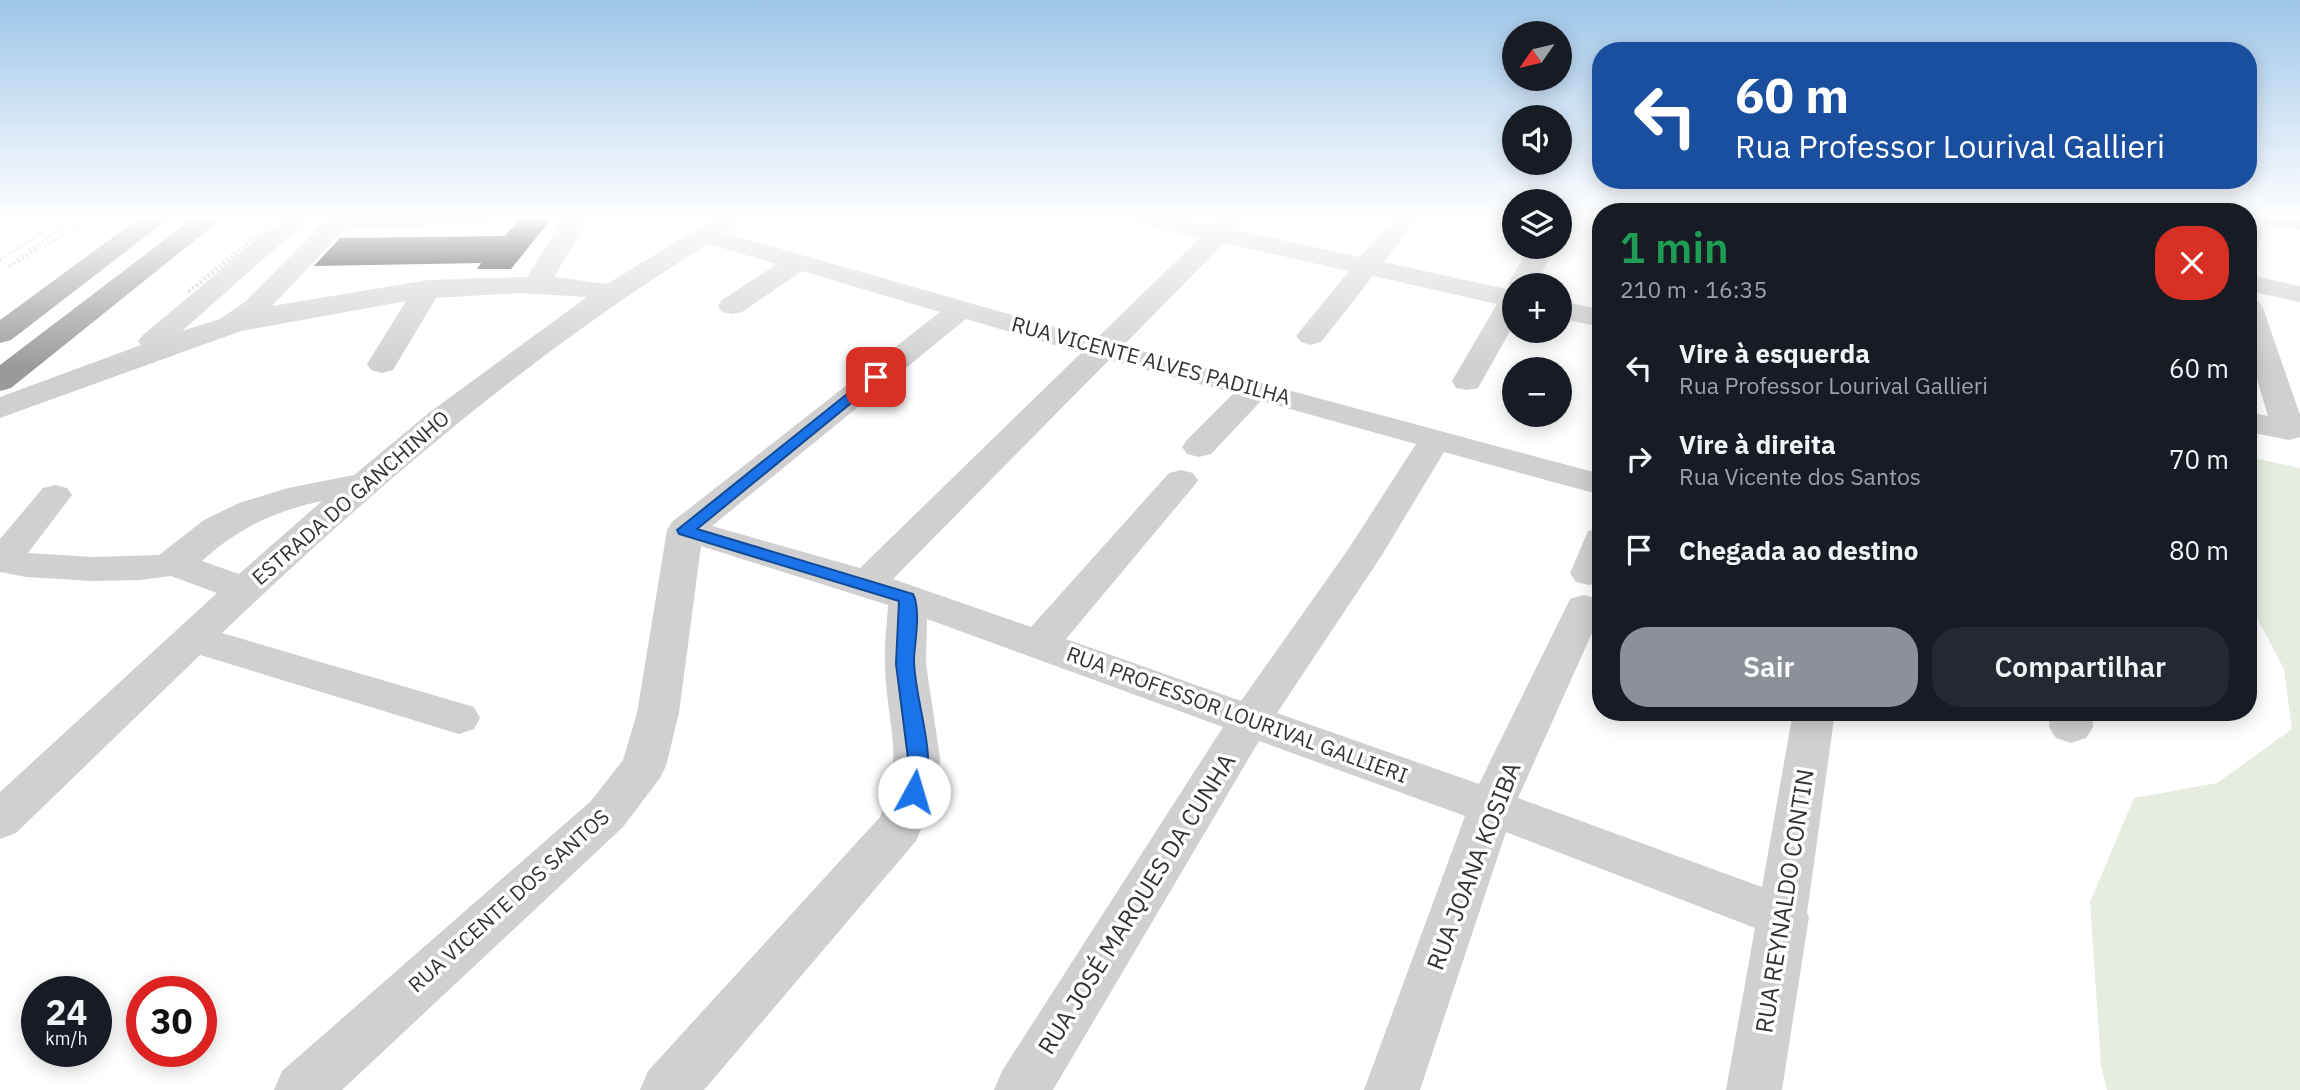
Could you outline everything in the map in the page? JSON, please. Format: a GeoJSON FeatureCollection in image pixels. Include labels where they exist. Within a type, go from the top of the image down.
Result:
{"type":"FeatureCollection","features":[{"type":"Feature","properties":{"kind":"highway"},"geometry":{"type":"LineString","coordinates":[[0,334],[90,267]]}},
{"type":"Feature","properties":{"kind":"highway"},"geometry":{"type":"LineString","coordinates":[[0,381],[147,267]]}},
{"type":"Feature","properties":{"kind":"street"},"geometry":{"type":"LineString","coordinates":[[130,359],[172,328],[242,267]]}},
{"type":"Feature","properties":{"kind":"street"},"geometry":{"type":"LineString","coordinates":[[230,325],[256,307],[293,267]]}},
{"type":"Feature","properties":{"kind":"street"},"geometry":{"type":"LineString","coordinates":[[540,278],[547,267]]}},
{"type":"Feature","properties":{"kind":"street","name":"ESTRADA DO GANCHINHO"},"geometry":{"type":"LineString","coordinates":[[0,820],[364,483],[474,391],[652,267]]}},
{"type":"Feature","properties":{"kind":"street"},"geometry":{"type":"LineString","coordinates":[[732,306],[791,267]]}},
{"type":"Feature","properties":{"kind":"street","name":"RUA VICENTE ALVES PADILHA"},"geometry":{"type":"LineString","coordinates":[[815,267],[1102,351],[1255,389],[1592,482]]}},
{"type":"Feature","properties":{"kind":"street"},"geometry":{"type":"LineString","coordinates":[[668,1090],[900,828],[914,792],[918,758],[905,664],[887,590],[1102,351],[1185,267]]}},
{"type":"Feature","properties":{"kind":"street"},"geometry":{"type":"LineString","coordinates":[[1311,336],[1364,267]]}},
{"type":"Feature","properties":{"kind":"street"},"geometry":{"type":"LineString","coordinates":[[1369,267],[1502,296]]}},
{"type":"Feature","properties":{"kind":"street"},"geometry":{"type":"LineString","coordinates":[[283,278],[540,278],[576,285],[620,288]]}},
{"type":"Feature","properties":{"kind":"street"},"geometry":{"type":"LineString","coordinates":[[0,408],[230,325],[344,300],[428,288],[540,278]]}},
{"type":"Feature","properties":{"kind":"street"},"geometry":{"type":"LineString","coordinates":[[2257,285],[2300,294]]}},
{"type":"Feature","properties":{"kind":"street"},"geometry":{"type":"LineString","coordinates":[[382,364],[428,288]]}},
{"type":"Feature","properties":{"kind":"street"},"geometry":{"type":"LineString","coordinates":[[685,530],[961,309]]}},
{"type":"Feature","properties":{"kind":"street"},"geometry":{"type":"LineString","coordinates":[[1572,312],[1592,316]]}},
{"type":"Feature","properties":{"kind":"street"},"geometry":{"type":"LineString","coordinates":[[1467,381],[1502,320]]}},
{"type":"Feature","properties":{"kind":"street"},"geometry":{"type":"LineString","coordinates":[[2257,332],[2289,430],[2257,424]]}},
{"type":"Feature","properties":{"kind":"street"},"geometry":{"type":"LineString","coordinates":[[1199,447],[1255,389]]}},
{"type":"Feature","properties":{"kind":"street","name":"RUA JOSÉ MARQUES DA CUNHA"},"geometry":{"type":"LineString","coordinates":[[1022,1090],[1250,720],[1363,555],[1436,438]]}},
{"type":"Feature","properties":{"kind":"street"},"geometry":{"type":"LineString","coordinates":[[1039,644],[1181,480]]}},
{"type":"Feature","properties":{"kind":"street"},"geometry":{"type":"LineString","coordinates":[[172,564],[216,528],[251,510],[280,499],[364,483]]}},
{"type":"Feature","properties":{"kind":"street"},"geometry":{"type":"LineString","coordinates":[[55,495],[6,556],[12,563],[145,568],[172,564],[246,590]]}},
{"type":"Feature","properties":{"kind":"street","name":"RUA PROFESSOR LOURIVAL GALLIERI"},"geometry":{"type":"LineString","coordinates":[[685,530],[887,590],[1491,807],[1784,917]]}},
{"type":"Feature","properties":{"kind":"street","name":"RUA VICENTE DOS SANTOS"},"geometry":{"type":"LineString","coordinates":[[302,1090],[607,814],[644,766],[658,713],[685,530]]}},
{"type":"Feature","properties":{"kind":"street","name":"RUA JOANA KOSIBA"},"geometry":{"type":"LineString","coordinates":[[1392,1090],[1491,807],[1586,590],[1592,570]]}},
{"type":"Feature","properties":{"kind":"street"},"geometry":{"type":"LineString","coordinates":[[194,639],[459,718]]}},
{"type":"Feature","properties":{"kind":"street","name":"RUA REYNALDO CONTIN"},"geometry":{"type":"LineString","coordinates":[[1754,1090],[1784,917],[1813,721]]}},
{"type":"Feature","properties":{"kind":"path"},"geometry":{"type":"LineString","coordinates":[[219,267],[189,291],[221,267]]}},
{"type":"Feature","properties":{"kind":"shaded area"},"geometry":{"type":"Polygon","coordinates":[[[2257,459],[2300,468],[2300,1090],[2107,1090],[2101,1065],[2090,902],[2134,798],[2217,783],[2292,729],[2284,669],[2257,618],[2257,459]]]}},
{"type":"Feature","properties":{"kind":"building"},"geometry":{"type":"Polygon","coordinates":[[[478,267],[513,267],[511,269],[477,269],[478,267]]]}},
{"type":"Feature","properties":{"kind":"route"},"geometry":{"type":"LineString","coordinates":[[876,377],[685,530],[867,583],[908,598],[905,664],[918,758],[914,792]]}}]}
